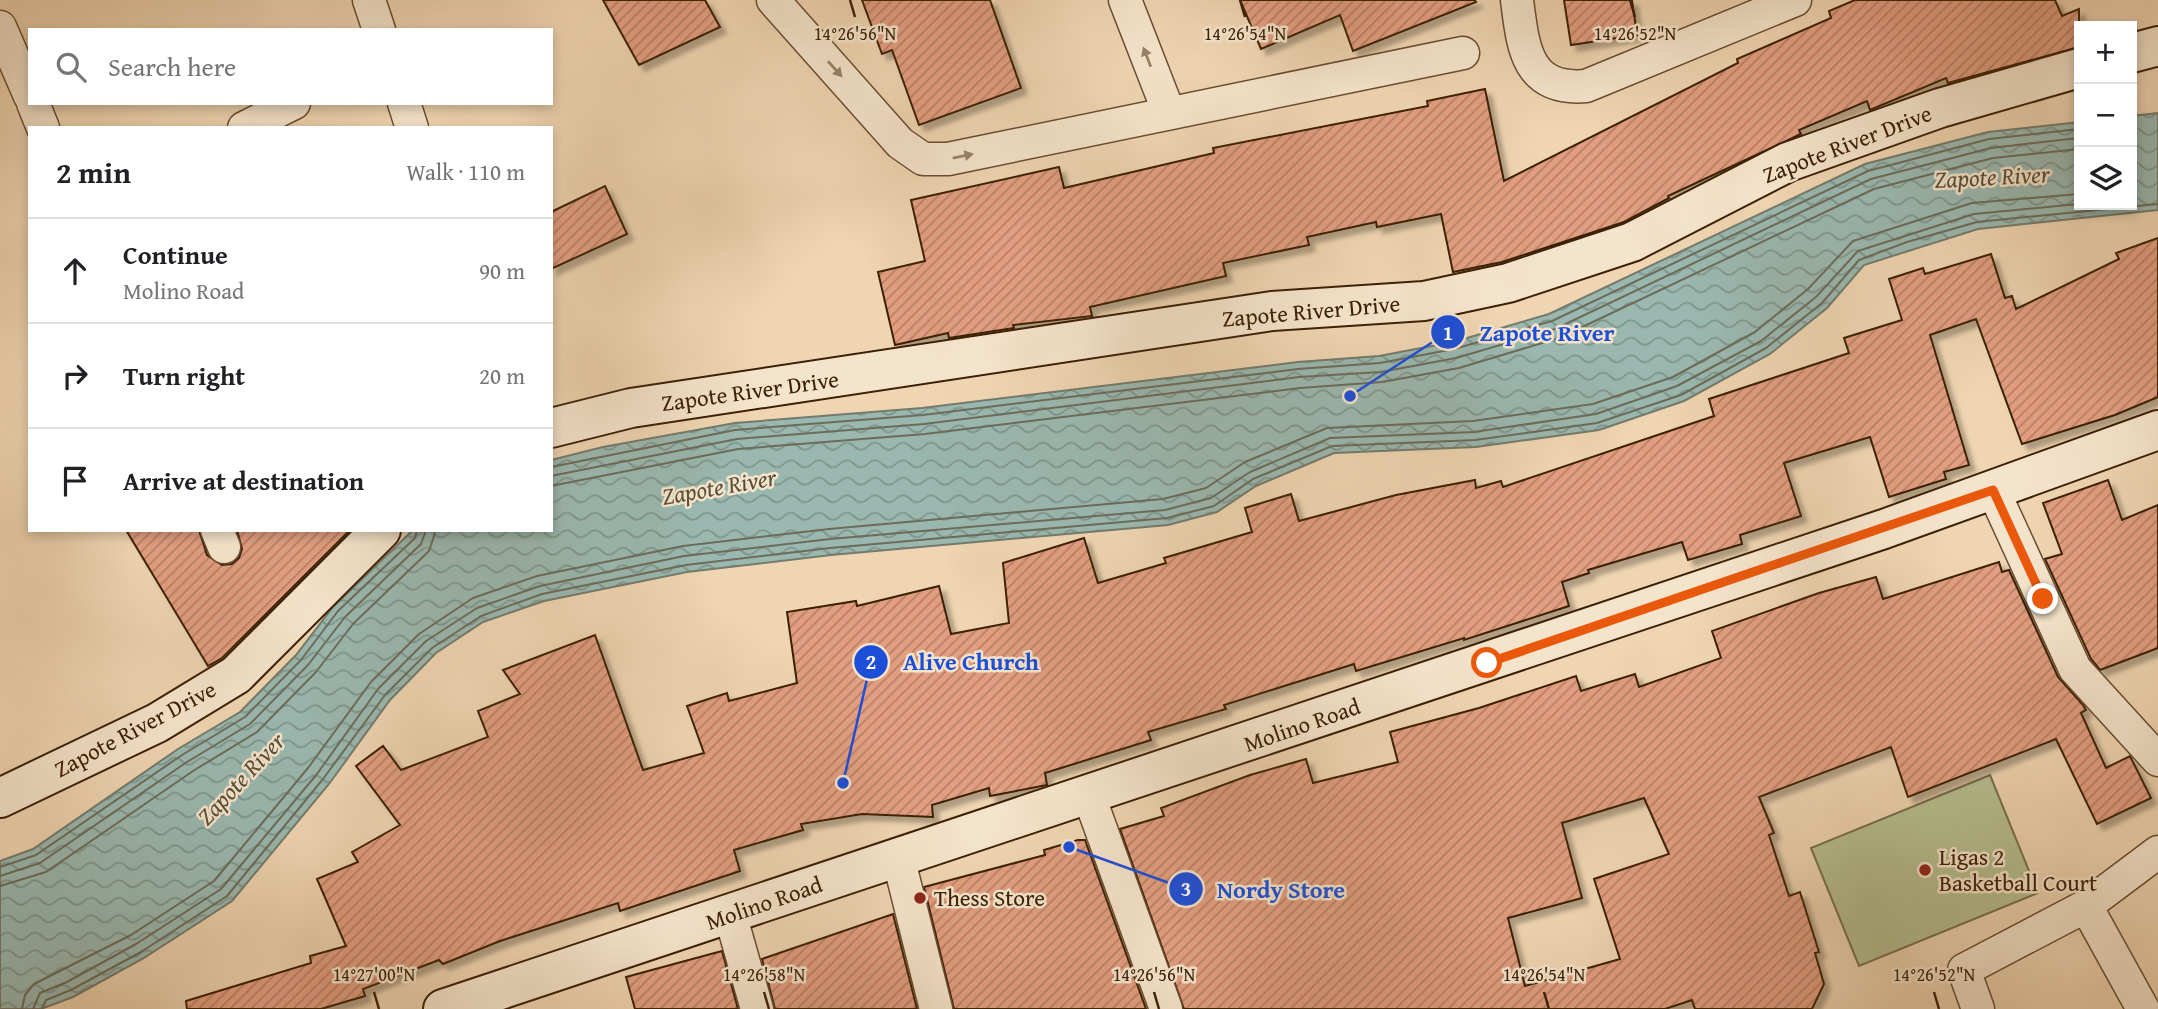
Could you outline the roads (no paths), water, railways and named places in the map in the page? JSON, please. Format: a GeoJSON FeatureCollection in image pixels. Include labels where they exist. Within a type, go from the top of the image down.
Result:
{"type":"FeatureCollection","features":[{"type":"Feature","properties":{"kind":"main road"},"geometry":{"type":"LineString","coordinates":[[2137,52],[2158,46]]}},
{"type":"Feature","properties":{"kind":"main road","name":"Zapote River Drive"},"geometry":{"type":"LineString","coordinates":[[553,428],[631,408],[1272,312],[1424,301],[1508,283],[1632,242],[1788,162],[1940,108],[2074,69]]}},
{"type":"Feature","properties":{"kind":"main road","name":"Molino Road"},"geometry":{"type":"LineString","coordinates":[[443,1009],[519,997],[730,914],[1089,796],[1993,490],[2158,430]]}},
{"type":"Feature","properties":{"kind":"main road","name":"Zapote River Drive"},"geometry":{"type":"LineString","coordinates":[[0,797],[157,723],[236,675],[379,532]]}},
{"type":"Feature","properties":{"kind":"street"},"geometry":{"type":"LineString","coordinates":[[369,0],[378,28]]}},
{"type":"Feature","properties":{"kind":"street"},"geometry":{"type":"LineString","coordinates":[[773,0],[900,143],[923,159],[948,159],[1463,53]]}},
{"type":"Feature","properties":{"kind":"street"},"geometry":{"type":"LineString","coordinates":[[1125,0],[1169,113]]}},
{"type":"Feature","properties":{"kind":"street"},"geometry":{"type":"LineString","coordinates":[[1517,0],[1527,58],[1540,75],[1555,84],[1586,86],[1795,0]]}},
{"type":"Feature","properties":{"kind":"street"},"geometry":{"type":"LineString","coordinates":[[0,27],[28,91]]}},
{"type":"Feature","properties":{"kind":"street"},"geometry":{"type":"LineString","coordinates":[[34,105],[42,126]]}},
{"type":"Feature","properties":{"kind":"street"},"geometry":{"type":"LineString","coordinates":[[248,126],[290,105]]}},
{"type":"Feature","properties":{"kind":"street"},"geometry":{"type":"LineString","coordinates":[[405,105],[411,126]]}},
{"type":"Feature","properties":{"kind":"street"},"geometry":{"type":"LineString","coordinates":[[1993,490],[2075,669],[2158,760]]}},
{"type":"Feature","properties":{"kind":"street"},"geometry":{"type":"LineString","coordinates":[[1089,796],[1166,1009]]}},
{"type":"Feature","properties":{"kind":"street"},"geometry":{"type":"LineString","coordinates":[[1978,1009],[1964,970],[2086,906],[2158,852]]}},
{"type":"Feature","properties":{"kind":"street"},"geometry":{"type":"LineString","coordinates":[[898,857],[936,1009]]}},
{"type":"Feature","properties":{"kind":"street"},"geometry":{"type":"LineString","coordinates":[[2086,906],[2143,1009]]}},
{"type":"Feature","properties":{"kind":"street"},"geometry":{"type":"LineString","coordinates":[[730,914],[757,1009]]}},
{"type":"Feature","properties":{"kind":"water"},"geometry":{"type":"Polygon","coordinates":[[[2158,113],[2158,210],[1978,229],[1864,265],[1827,308],[1770,354],[1684,401],[1599,430],[1476,447],[1334,453],[1256,486],[1217,512],[1168,525],[831,555],[687,572],[544,601],[483,622],[436,653],[390,700],[329,784],[232,901],[144,958],[73,997],[41,1009],[0,1009],[0,861],[33,849],[178,749],[240,712],[296,655],[333,607],[411,532],[553,532],[553,460],[603,447],[735,423],[922,408],[1298,362],[1379,356],[1453,342],[1549,314],[1865,164],[1988,132],[2074,123],[2074,210],[2137,210],[2137,115],[2158,113]]]}},
{"type":"Feature","properties":{"kind":"place","name":"Zapote River"},"geometry":{"type":"Point","coordinates":[1350,396]}},
{"type":"Feature","properties":{"kind":"place","name":"Alive Church"},"geometry":{"type":"Point","coordinates":[843,783]}},
{"type":"Feature","properties":{"kind":"place","name":"Nordy Store"},"geometry":{"type":"Point","coordinates":[1069,847]}},
{"type":"Feature","properties":{"kind":"place","name":"Ligas 2 Basketball Court"},"geometry":{"type":"Point","coordinates":[1925,870]}},
{"type":"Feature","properties":{"kind":"place","name":"Thess Store"},"geometry":{"type":"Point","coordinates":[920,898]}}]}
